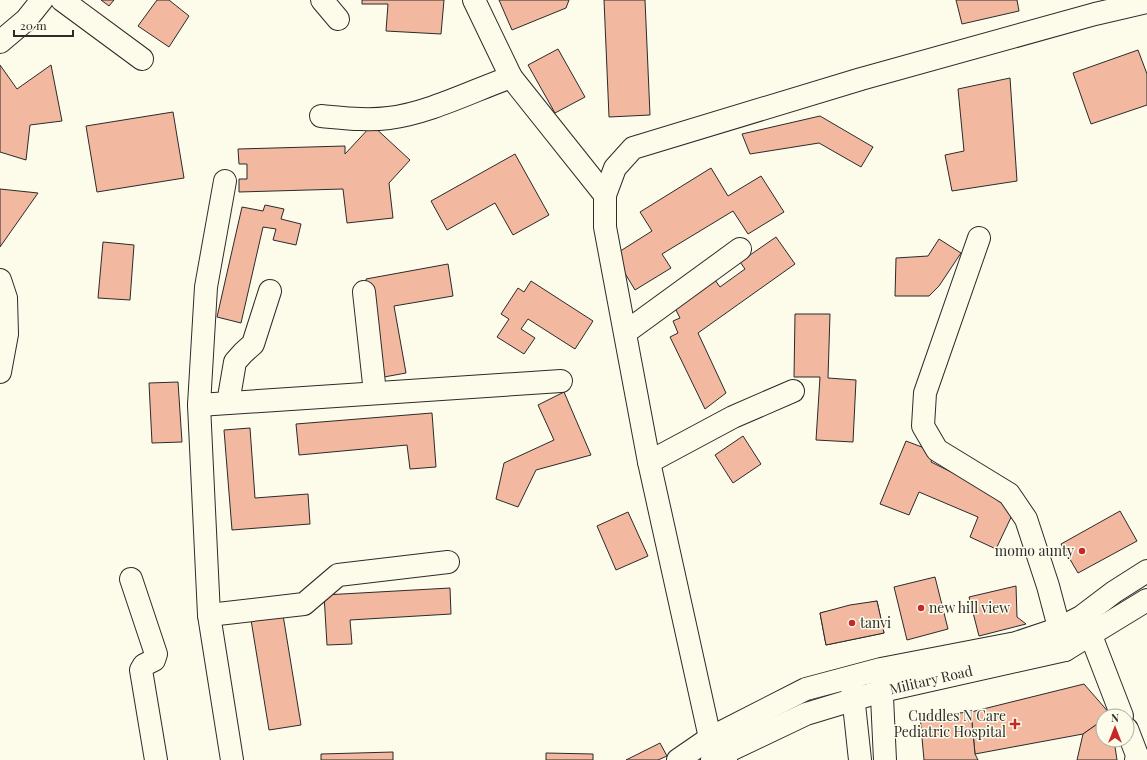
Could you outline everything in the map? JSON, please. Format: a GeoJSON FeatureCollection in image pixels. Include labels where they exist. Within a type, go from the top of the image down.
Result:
{"type":"FeatureCollection","features":[{"type":"Feature","properties":{"kind":"street"},"geometry":{"type":"LineString","coordinates":[[0,42],[26,20],[42,0]]}},
{"type":"Feature","properties":{"kind":"street"},"geometry":{"type":"LineString","coordinates":[[62,0],[142,59]]}},
{"type":"Feature","properties":{"kind":"street"},"geometry":{"type":"LineString","coordinates":[[322,0],[338,19]]}},
{"type":"Feature","properties":{"kind":"street"},"geometry":{"type":"LineString","coordinates":[[474,0],[510,76],[605,195]]}},
{"type":"Feature","properties":{"kind":"street"},"geometry":{"type":"LineString","coordinates":[[717,753],[649,462],[626,332],[605,227],[605,195],[615,168],[633,148],[862,79],[1095,14],[1147,2]]}},
{"type":"Feature","properties":{"kind":"street"},"geometry":{"type":"LineString","coordinates":[[321,116],[358,120],[390,118],[442,104],[510,76]]}},
{"type":"Feature","properties":{"kind":"street"},"geometry":{"type":"LineString","coordinates":[[225,181],[206,287],[199,404],[209,615],[232,760]]}},
{"type":"Feature","properties":{"kind":"street"},"geometry":{"type":"LineString","coordinates":[[979,238],[925,393],[923,426],[937,450],[1009,494],[1026,519],[1048,586],[1065,650]]}},
{"type":"Feature","properties":{"kind":"street"},"geometry":{"type":"LineString","coordinates":[[626,332],[740,249]]}},
{"type":"Feature","properties":{"kind":"street"},"geometry":{"type":"LineString","coordinates":[[0,280],[6,298],[7,334],[0,372]]}},
{"type":"Feature","properties":{"kind":"street"},"geometry":{"type":"LineString","coordinates":[[228,403],[235,362],[243,352],[253,344],[270,291]]}},
{"type":"Feature","properties":{"kind":"street"},"geometry":{"type":"LineString","coordinates":[[364,292],[375,393]]}},
{"type":"Feature","properties":{"kind":"street"},"geometry":{"type":"LineString","coordinates":[[199,404],[561,381]]}},
{"type":"Feature","properties":{"kind":"street"},"geometry":{"type":"LineString","coordinates":[[649,462],[733,416],[793,391]]}},
{"type":"Feature","properties":{"kind":"street"},"geometry":{"type":"LineString","coordinates":[[209,615],[304,604],[338,575],[448,562]]}},
{"type":"Feature","properties":{"kind":"street"},"geometry":{"type":"LineString","coordinates":[[678,760],[717,753],[806,689],[881,669],[1016,642],[1058,628],[1085,625],[1142,574],[1147,596]]}},
{"type":"Feature","properties":{"kind":"street"},"geometry":{"type":"LineString","coordinates":[[131,579],[154,644],[156,654],[154,660],[144,665],[141,670],[156,760]]}},
{"type":"Feature","properties":{"kind":"street","name":"Military Road"},"geometry":{"type":"LineString","coordinates":[[717,753],[806,714],[854,699],[882,691],[1065,650],[1085,625],[1147,600]]}},
{"type":"Feature","properties":{"kind":"street"},"geometry":{"type":"LineString","coordinates":[[1085,625],[1119,708]]}},
{"type":"Feature","properties":{"kind":"street"},"geometry":{"type":"LineString","coordinates":[[881,669],[885,760]]}},
{"type":"Feature","properties":{"kind":"street"},"geometry":{"type":"LineString","coordinates":[[851,677],[860,760]]}},
{"type":"Feature","properties":{"kind":"street"},"geometry":{"type":"LineString","coordinates":[[1134,748],[1137,755],[1136,760]]}},
{"type":"Feature","properties":{"kind":"building"},"geometry":{"type":"Polygon","coordinates":[[[101,0],[114,0],[109,6],[101,0]]]}},
{"type":"Feature","properties":{"kind":"building"},"geometry":{"type":"Polygon","coordinates":[[[157,0],[169,0],[189,16],[169,47],[138,26],[157,0]]]}},
{"type":"Feature","properties":{"kind":"building"},"geometry":{"type":"Polygon","coordinates":[[[362,0],[444,0],[441,34],[386,31],[388,4],[362,4],[362,0]]]}},
{"type":"Feature","properties":{"kind":"building"},"geometry":{"type":"Polygon","coordinates":[[[499,0],[569,0],[566,8],[512,30],[499,0]]]}},
{"type":"Feature","properties":{"kind":"building"},"geometry":{"type":"Polygon","coordinates":[[[604,0],[645,0],[650,115],[609,117],[604,0]]]}},
{"type":"Feature","properties":{"kind":"building"},"geometry":{"type":"Polygon","coordinates":[[[956,0],[1017,0],[1019,11],[962,24],[956,0]]]}},
{"type":"Feature","properties":{"kind":"building"},"geometry":{"type":"Polygon","coordinates":[[[558,49],[585,97],[555,113],[528,65],[558,49]]]}},
{"type":"Feature","properties":{"kind":"building"},"geometry":{"type":"Polygon","coordinates":[[[1138,50],[1147,74],[1147,105],[1091,124],[1073,73],[1138,50]]]}},
{"type":"Feature","properties":{"kind":"building"},"geometry":{"type":"Polygon","coordinates":[[[0,65],[17,89],[51,65],[62,121],[30,125],[26,160],[0,152],[0,65]]]}},
{"type":"Feature","properties":{"kind":"building"},"geometry":{"type":"Polygon","coordinates":[[[1010,78],[1017,181],[952,191],[945,155],[964,151],[958,89],[1010,78]]]}},
{"type":"Feature","properties":{"kind":"building"},"geometry":{"type":"Polygon","coordinates":[[[173,112],[184,178],[97,192],[86,126],[173,112]]]}},
{"type":"Feature","properties":{"kind":"building"},"geometry":{"type":"Polygon","coordinates":[[[820,116],[873,147],[861,167],[819,143],[750,154],[742,134],[820,116]]]}},
{"type":"Feature","properties":{"kind":"building"},"geometry":{"type":"Polygon","coordinates":[[[372,125],[410,160],[389,183],[393,218],[347,223],[343,189],[239,192],[239,179],[247,179],[247,164],[239,164],[238,149],[345,146],[345,154],[372,125]]]}},
{"type":"Feature","properties":{"kind":"building"},"geometry":{"type":"Polygon","coordinates":[[[515,154],[549,215],[513,235],[495,203],[447,230],[431,201],[515,154]]]}},
{"type":"Feature","properties":{"kind":"building"},"geometry":{"type":"Polygon","coordinates":[[[711,168],[728,196],[761,176],[784,212],[748,234],[733,211],[662,254],[671,268],[635,290],[614,255],[652,231],[640,212],[711,168]]]}},
{"type":"Feature","properties":{"kind":"building"},"geometry":{"type":"Polygon","coordinates":[[[0,189],[38,193],[0,247],[0,189]]]}},
{"type":"Feature","properties":{"kind":"building"},"geometry":{"type":"Polygon","coordinates":[[[265,205],[284,209],[281,219],[301,224],[296,245],[273,240],[276,229],[263,227],[241,323],[217,317],[242,207],[263,211],[265,205]]]}},
{"type":"Feature","properties":{"kind":"building"},"geometry":{"type":"Polygon","coordinates":[[[776,237],[795,264],[698,333],[726,393],[705,409],[670,337],[678,333],[673,321],[680,318],[675,308],[715,280],[720,287],[745,269],[740,262],[776,237]]]}},
{"type":"Feature","properties":{"kind":"building"},"geometry":{"type":"Polygon","coordinates":[[[939,239],[961,253],[939,286],[929,296],[895,296],[896,258],[928,256],[939,239]]]}},
{"type":"Feature","properties":{"kind":"building"},"geometry":{"type":"Polygon","coordinates":[[[103,242],[134,245],[130,300],[98,298],[103,242]]]}},
{"type":"Feature","properties":{"kind":"building"},"geometry":{"type":"Polygon","coordinates":[[[448,264],[453,296],[394,306],[406,373],[384,377],[366,279],[448,264]]]}},
{"type":"Feature","properties":{"kind":"building"},"geometry":{"type":"Polygon","coordinates":[[[531,281],[593,321],[575,349],[528,319],[521,329],[535,338],[524,354],[497,337],[509,319],[501,314],[518,288],[524,292],[531,281]]]}},
{"type":"Feature","properties":{"kind":"building"},"geometry":{"type":"Polygon","coordinates":[[[795,314],[830,314],[828,378],[856,380],[853,442],[816,440],[820,377],[794,377],[795,314]]]}},
{"type":"Feature","properties":{"kind":"building"},"geometry":{"type":"Polygon","coordinates":[[[178,382],[182,442],[152,443],[149,383],[178,382]]]}},
{"type":"Feature","properties":{"kind":"building"},"geometry":{"type":"Polygon","coordinates":[[[564,392],[591,455],[536,470],[518,507],[496,499],[504,463],[554,440],[538,405],[564,392]]]}},
{"type":"Feature","properties":{"kind":"building"},"geometry":{"type":"Polygon","coordinates":[[[432,413],[436,467],[410,469],[407,445],[299,455],[296,424],[432,413]]]}},
{"type":"Feature","properties":{"kind":"building"},"geometry":{"type":"Polygon","coordinates":[[[250,428],[255,498],[308,494],[310,524],[232,530],[224,430],[250,428]]]}},
{"type":"Feature","properties":{"kind":"building"},"geometry":{"type":"Polygon","coordinates":[[[743,436],[761,464],[733,483],[715,455],[743,436]]]}},
{"type":"Feature","properties":{"kind":"building"},"geometry":{"type":"Polygon","coordinates":[[[906,441],[935,452],[931,462],[1000,496],[998,501],[1015,509],[996,549],[970,537],[978,517],[919,492],[909,515],[880,504],[906,441]]]}},
{"type":"Feature","properties":{"kind":"building"},"geometry":{"type":"Polygon","coordinates":[[[1120,511],[1137,541],[1078,573],[1061,544],[1120,511]]]}},
{"type":"Feature","properties":{"kind":"building"},"geometry":{"type":"Polygon","coordinates":[[[628,512],[648,556],[616,570],[597,526],[628,512]]]}},
{"type":"Feature","properties":{"kind":"building","name":"new hill view"},"geometry":{"type":"Polygon","coordinates":[[[935,577],[948,629],[907,640],[894,587],[935,577]]]}},
{"type":"Feature","properties":{"kind":"building"},"geometry":{"type":"Polygon","coordinates":[[[1016,586],[1017,617],[1026,624],[979,636],[969,597],[1016,586]]]}},
{"type":"Feature","properties":{"kind":"building"},"geometry":{"type":"Polygon","coordinates":[[[450,588],[451,614],[350,620],[352,644],[327,645],[324,595],[450,588]]]}},
{"type":"Feature","properties":{"kind":"building","name":"tanvi"},"geometry":{"type":"Polygon","coordinates":[[[877,601],[884,633],[826,645],[820,613],[877,601]]]}},
{"type":"Feature","properties":{"kind":"building","name":"tanvi"},"geometry":{"type":"Polygon","coordinates":[[[877,601],[884,633],[826,645],[820,613],[850,605],[877,601]]]}},
{"type":"Feature","properties":{"kind":"building"},"geometry":{"type":"Polygon","coordinates":[[[283,615],[301,725],[269,730],[251,620],[283,615]]]}},
{"type":"Feature","properties":{"kind":"building"},"geometry":{"type":"Polygon","coordinates":[[[1084,684],[1105,708],[1095,708],[1095,726],[1083,734],[975,754],[971,712],[1084,684]]]}},
{"type":"Feature","properties":{"kind":"building"},"geometry":{"type":"Polygon","coordinates":[[[971,712],[975,754],[978,760],[924,760],[920,716],[971,712]]]}},
{"type":"Feature","properties":{"kind":"building"},"geometry":{"type":"Polygon","coordinates":[[[1095,726],[1095,748],[1115,748],[1117,760],[1077,760],[1083,734],[1095,726]]]}},
{"type":"Feature","properties":{"kind":"building"},"geometry":{"type":"Polygon","coordinates":[[[660,743],[667,756],[658,760],[626,760],[660,743]]]}},
{"type":"Feature","properties":{"kind":"building"},"geometry":{"type":"Polygon","coordinates":[[[393,752],[393,760],[321,760],[321,754],[393,752]]]}},
{"type":"Feature","properties":{"kind":"building"},"geometry":{"type":"Polygon","coordinates":[[[546,753],[593,754],[593,760],[546,760],[546,753]]]}},
{"type":"Feature","properties":{"kind":"place","name":"momo aunty"},"geometry":{"type":"Point","coordinates":[1082,551]}},
{"type":"Feature","properties":{"kind":"place","name":"new hill view"},"geometry":{"type":"Point","coordinates":[921,608]}},
{"type":"Feature","properties":{"kind":"place","name":"tanvi"},"geometry":{"type":"Point","coordinates":[852,623]}},
{"type":"Feature","properties":{"kind":"place","name":"Cuddles N Care Pediatric Hospital"},"geometry":{"type":"Point","coordinates":[1015,724]}}]}
